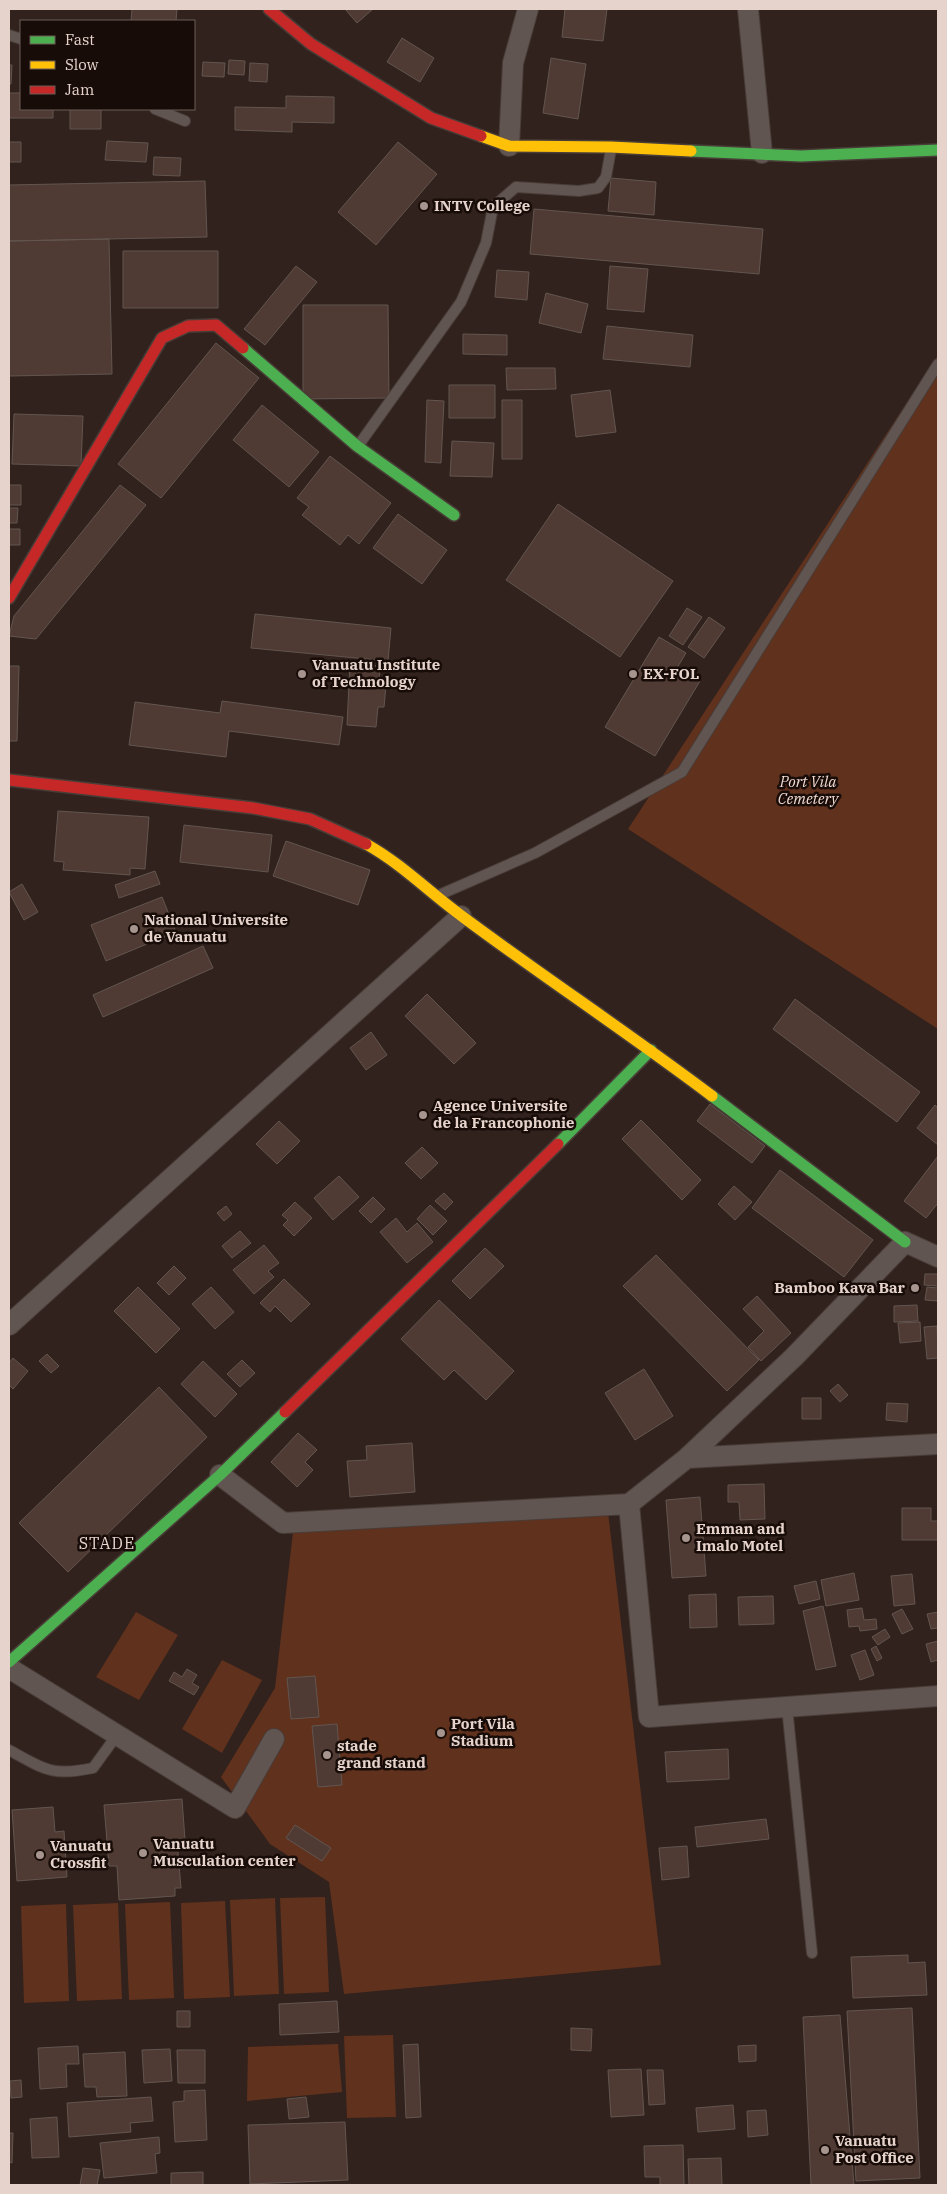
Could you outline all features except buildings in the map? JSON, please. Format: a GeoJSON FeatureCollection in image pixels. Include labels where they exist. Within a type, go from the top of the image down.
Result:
{"type":"FeatureCollection","features":[{"type":"Feature","properties":{"kind":"street"},"geometry":{"type":"LineString","coordinates":[[269,9],[311,44],[431,118],[509,146],[611,147],[801,156],[938,150]]}},
{"type":"Feature","properties":{"kind":"street"},"geometry":{"type":"LineString","coordinates":[[509,146],[513,62],[528,9]]}},
{"type":"Feature","properties":{"kind":"street"},"geometry":{"type":"LineString","coordinates":[[748,9],[762,153]]}},
{"type":"Feature","properties":{"kind":"street"},"geometry":{"type":"LineString","coordinates":[[9,598],[162,338],[178,329],[202,324],[216,325],[357,446],[454,515]]}},
{"type":"Feature","properties":{"kind":"street"},"geometry":{"type":"LineString","coordinates":[[9,780],[253,808],[310,819],[354,837],[391,858],[461,916],[651,1050],[905,1242],[938,1257]]}},
{"type":"Feature","properties":{"kind":"street"},"geometry":{"type":"LineString","coordinates":[[9,1325],[461,916]]}},
{"type":"Feature","properties":{"kind":"street"},"geometry":{"type":"LineString","coordinates":[[9,1662],[220,1475],[530,1173],[651,1050]]}},
{"type":"Feature","properties":{"kind":"street"},"geometry":{"type":"LineString","coordinates":[[220,1475],[283,1523],[629,1504],[687,1458],[794,1358],[905,1242]]}},
{"type":"Feature","properties":{"kind":"street"},"geometry":{"type":"LineString","coordinates":[[687,1458],[938,1444]]}},
{"type":"Feature","properties":{"kind":"street"},"geometry":{"type":"LineString","coordinates":[[629,1504],[649,1718],[938,1696]]}},
{"type":"Feature","properties":{"kind":"street"},"geometry":{"type":"LineString","coordinates":[[9,1668],[235,1808],[274,1739]]}},
{"type":"Feature","properties":{"kind":"lane"},"geometry":{"type":"LineString","coordinates":[[158,110],[185,121]]}},
{"type":"Feature","properties":{"kind":"lane"},"geometry":{"type":"LineString","coordinates":[[357,446],[461,302],[486,243],[493,207],[516,187],[579,191],[598,188],[606,177],[611,147]]}},
{"type":"Feature","properties":{"kind":"lane"},"geometry":{"type":"LineString","coordinates":[[436,896],[535,853],[682,772],[938,364]]}},
{"type":"Feature","properties":{"kind":"lane"},"geometry":{"type":"LineString","coordinates":[[788,1707],[812,1953]]}},
{"type":"Feature","properties":{"kind":"lane"},"geometry":{"type":"LineString","coordinates":[[9,1750],[47,1770],[70,1773],[93,1768],[117,1735]]}},
{"type":"Feature","properties":{"kind":"green space","name":"Port Vila Cemetery"},"geometry":{"type":"Polygon","coordinates":[[[938,355],[938,1029],[628,829],[938,355]]]}},
{"type":"Feature","properties":{"kind":"green space","name":"Port Vila Stadium"},"geometry":{"type":"Polygon","coordinates":[[[608,1512],[661,1965],[344,1994],[329,1882],[270,1844],[221,1777],[275,1688],[293,1532],[608,1512]]]}},
{"type":"Feature","properties":{"kind":"green space"},"geometry":{"type":"Polygon","coordinates":[[[136,1612],[178,1635],[139,1700],[96,1677],[136,1612]]]}},
{"type":"Feature","properties":{"kind":"green space"},"geometry":{"type":"Polygon","coordinates":[[[222,1660],[262,1680],[222,1753],[182,1729],[222,1660]]]}},
{"type":"Feature","properties":{"kind":"green space"},"geometry":{"type":"Polygon","coordinates":[[[325,1897],[329,1992],[284,1994],[280,1898],[325,1897]]]}},
{"type":"Feature","properties":{"kind":"green space"},"geometry":{"type":"Polygon","coordinates":[[[275,1898],[279,1994],[234,1996],[230,1900],[275,1898]]]}},
{"type":"Feature","properties":{"kind":"green space"},"geometry":{"type":"Polygon","coordinates":[[[225,1901],[230,1997],[184,1999],[181,1903],[225,1901]]]}},
{"type":"Feature","properties":{"kind":"green space"},"geometry":{"type":"Polygon","coordinates":[[[170,1902],[174,1998],[129,2000],[125,1904],[170,1902]]]}},
{"type":"Feature","properties":{"kind":"green space"},"geometry":{"type":"Polygon","coordinates":[[[118,1903],[122,1999],[77,2001],[73,1905],[118,1903]]]}},
{"type":"Feature","properties":{"kind":"green space"},"geometry":{"type":"Polygon","coordinates":[[[66,1904],[69,2001],[24,2003],[21,1906],[66,1904]]]}},
{"type":"Feature","properties":{"kind":"green space"},"geometry":{"type":"Polygon","coordinates":[[[393,2035],[396,2117],[347,2118],[344,2036],[393,2035]]]}},
{"type":"Feature","properties":{"kind":"green space"},"geometry":{"type":"Polygon","coordinates":[[[338,2044],[342,2092],[247,2101],[248,2047],[338,2044]]]}},
{"type":"Feature","properties":{"kind":"traffic: fast"},"geometry":{"type":"LineString","coordinates":[[691,151],[801,156],[938,150]]}},
{"type":"Feature","properties":{"kind":"traffic: fast"},"geometry":{"type":"LineString","coordinates":[[243,348],[357,446],[454,515]]}},
{"type":"Feature","properties":{"kind":"traffic: fast"},"geometry":{"type":"LineString","coordinates":[[558,1144],[651,1050]]}},
{"type":"Feature","properties":{"kind":"traffic: fast"},"geometry":{"type":"LineString","coordinates":[[712,1096],[905,1242]]}},
{"type":"Feature","properties":{"kind":"traffic: fast"},"geometry":{"type":"LineString","coordinates":[[9,1662],[220,1475],[285,1412]]}},
{"type":"Feature","properties":{"kind":"traffic: slow"},"geometry":{"type":"LineString","coordinates":[[481,136],[509,146],[611,147],[691,151]]}},
{"type":"Feature","properties":{"kind":"traffic: slow"},"geometry":{"type":"LineString","coordinates":[[366,844],[392,860],[494,940],[712,1096]]}},
{"type":"Feature","properties":{"kind":"traffic: jam"},"geometry":{"type":"LineString","coordinates":[[269,9],[311,44],[431,118],[481,136]]}},
{"type":"Feature","properties":{"kind":"traffic: jam"},"geometry":{"type":"LineString","coordinates":[[9,598],[162,338],[188,326],[216,325],[243,348]]}},
{"type":"Feature","properties":{"kind":"traffic: jam"},"geometry":{"type":"LineString","coordinates":[[9,780],[253,808],[310,819],[366,844]]}},
{"type":"Feature","properties":{"kind":"traffic: jam"},"geometry":{"type":"LineString","coordinates":[[285,1412],[558,1144]]}},
{"type":"Feature","properties":{"kind":"place","name":"INTV College"},"geometry":{"type":"Point","coordinates":[424,206]}},
{"type":"Feature","properties":{"kind":"place","name":"Vanuatu Institute of Technology"},"geometry":{"type":"Point","coordinates":[302,674]}},
{"type":"Feature","properties":{"kind":"place","name":"EX-FOL"},"geometry":{"type":"Point","coordinates":[633,674]}},
{"type":"Feature","properties":{"kind":"place","name":"National Universite de Vanuatu"},"geometry":{"type":"Point","coordinates":[134,929]}},
{"type":"Feature","properties":{"kind":"place","name":"Agence Universite de la Francophonie"},"geometry":{"type":"Point","coordinates":[423,1115]}},
{"type":"Feature","properties":{"kind":"place","name":"Bamboo Kava Bar"},"geometry":{"type":"Point","coordinates":[915,1288]}},
{"type":"Feature","properties":{"kind":"place","name":"Emman and Imalo Motel"},"geometry":{"type":"Point","coordinates":[686,1538]}},
{"type":"Feature","properties":{"kind":"place","name":"Port Vila Stadium"},"geometry":{"type":"Point","coordinates":[441,1733]}},
{"type":"Feature","properties":{"kind":"place","name":"stade grand stand"},"geometry":{"type":"Point","coordinates":[327,1755]}},
{"type":"Feature","properties":{"kind":"place","name":"Vanuatu Musculation center"},"geometry":{"type":"Point","coordinates":[143,1853]}},
{"type":"Feature","properties":{"kind":"place","name":"Vanuatu Crossfit"},"geometry":{"type":"Point","coordinates":[40,1855]}},
{"type":"Feature","properties":{"kind":"place","name":"Vanuatu Post Office"},"geometry":{"type":"Point","coordinates":[825,2150]}},
{"type":"Feature","properties":{"kind":"district","name":"STADE"},"geometry":{"type":"Point","coordinates":[107,1543]}}]}
